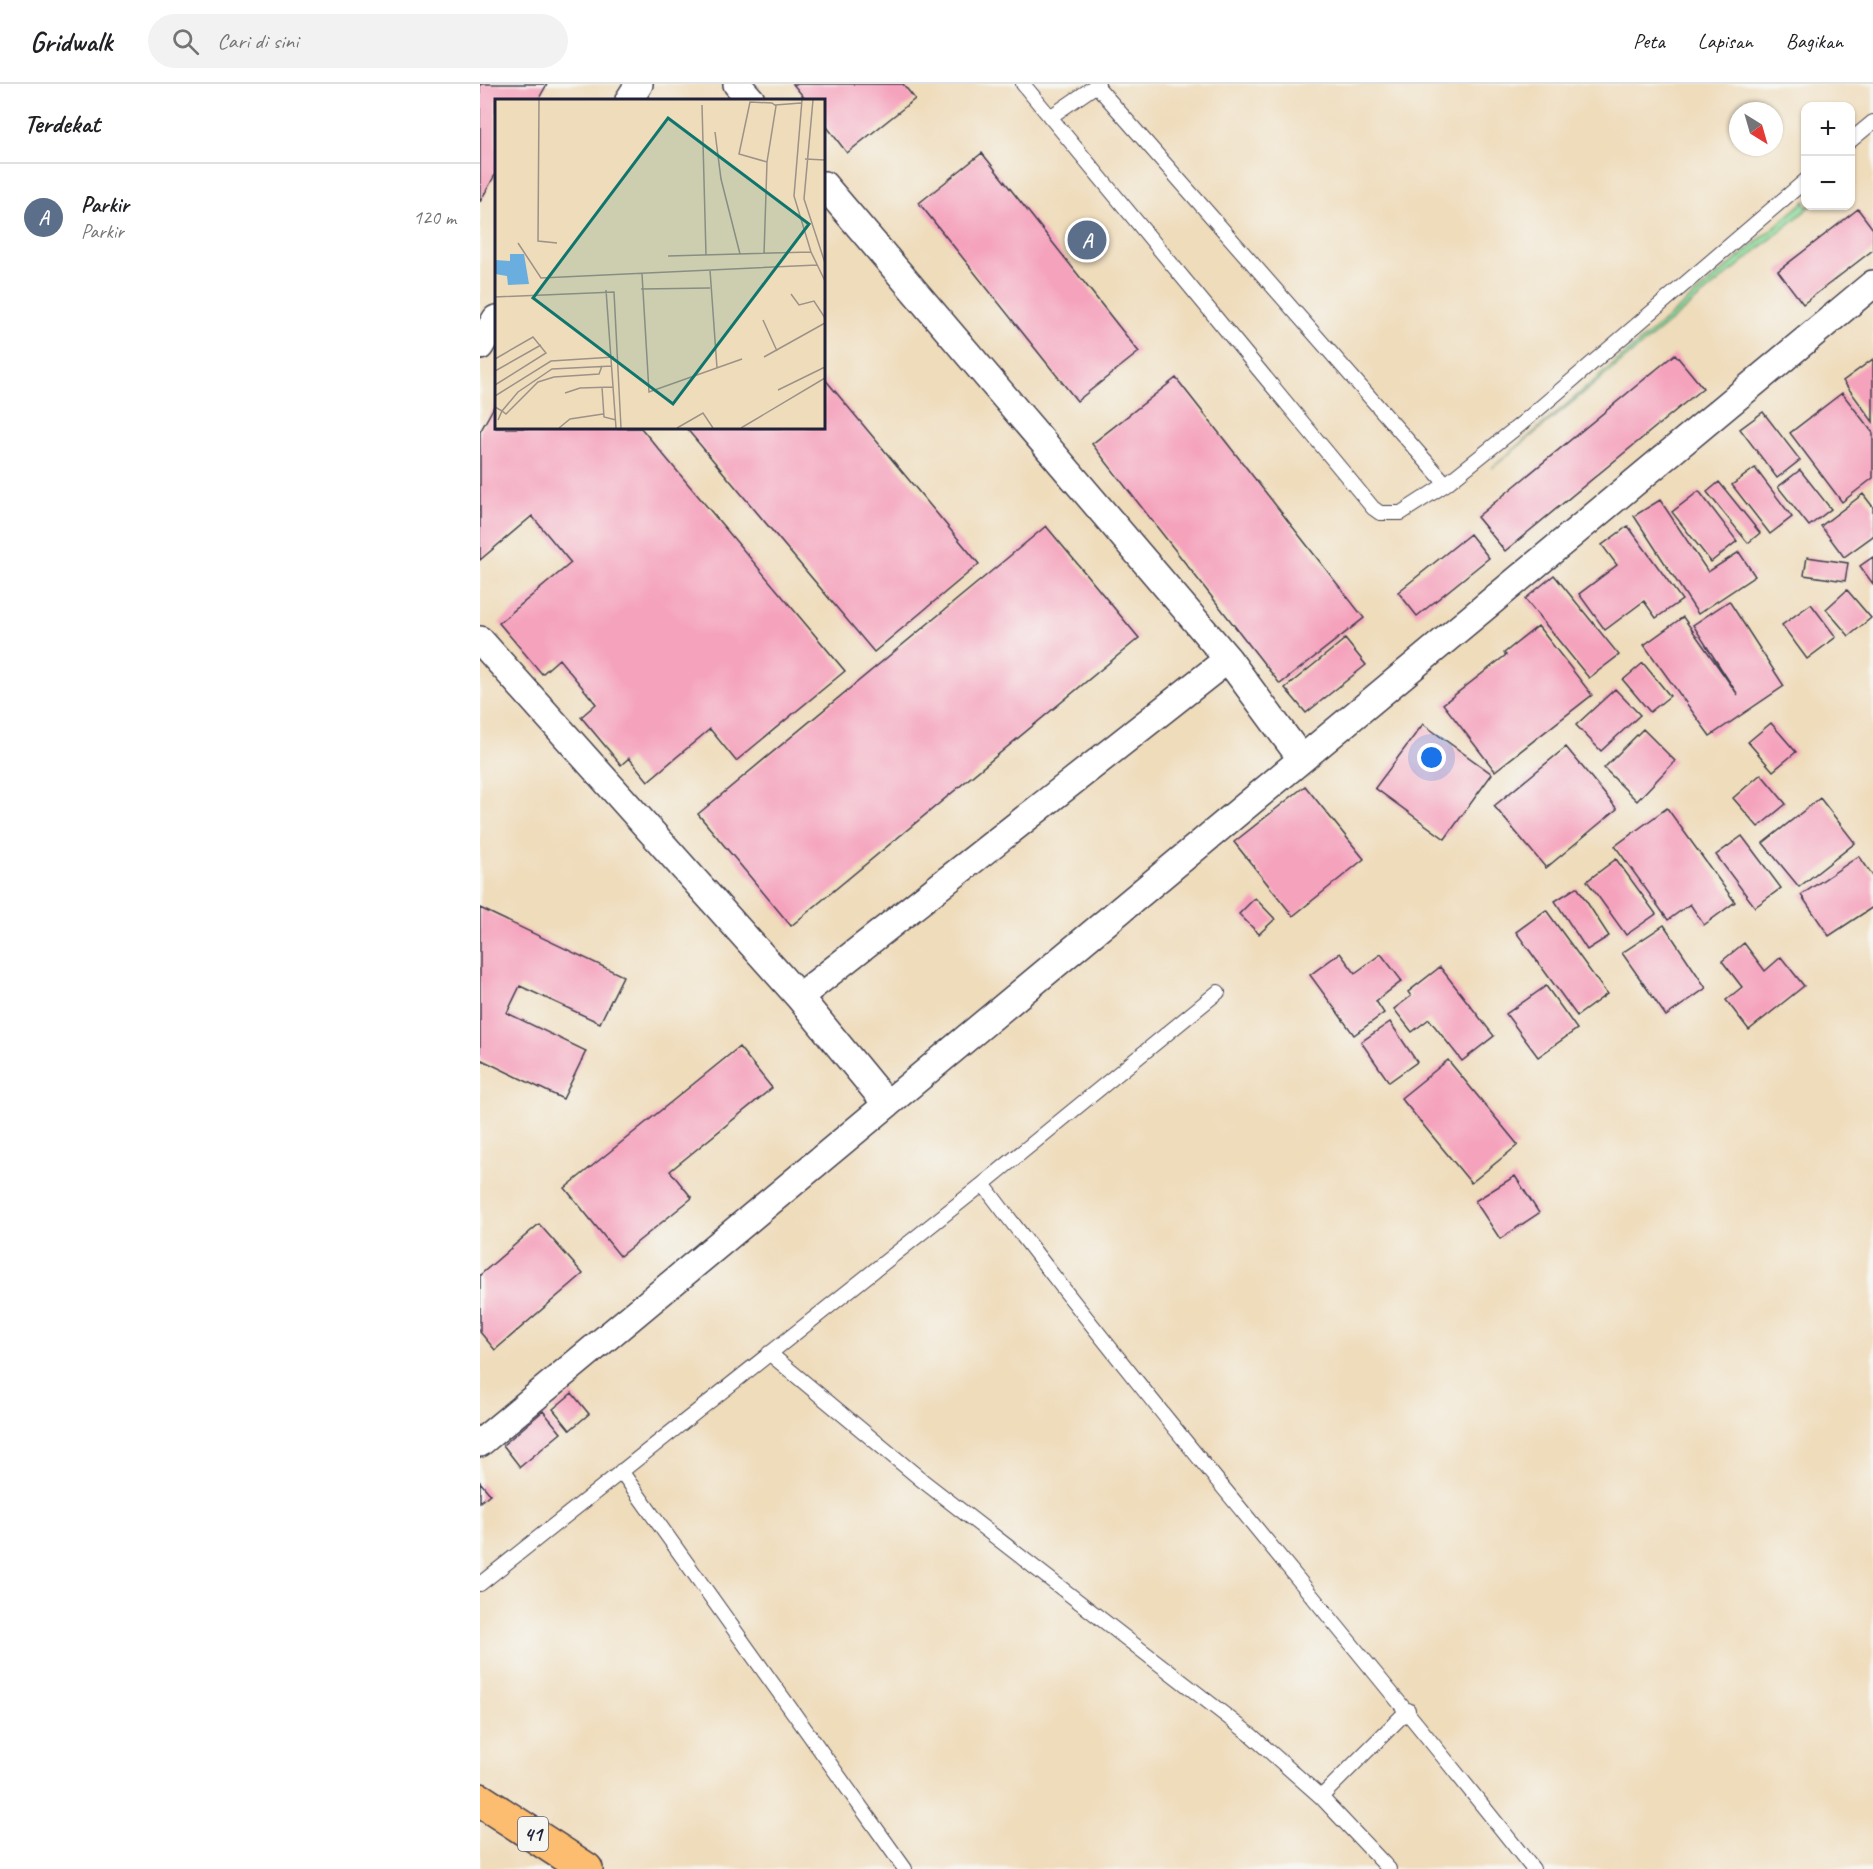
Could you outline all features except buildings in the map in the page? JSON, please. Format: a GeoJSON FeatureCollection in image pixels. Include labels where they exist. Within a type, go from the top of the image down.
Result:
{"type":"FeatureCollection","features":[{"type":"Feature","properties":{"kind":"highway","name":"41"},"geometry":{"type":"LineString","coordinates":[[480,1800],[586,1869]]}},
{"type":"Feature","properties":{"kind":"street"},"geometry":{"type":"LineString","coordinates":[[630,99],[639,84]]}},
{"type":"Feature","properties":{"kind":"street"},"geometry":{"type":"LineString","coordinates":[[737,84],[750,99]]}},
{"type":"Feature","properties":{"kind":"street"},"geometry":{"type":"LineString","coordinates":[[825,186],[1228,659],[1301,758]]}},
{"type":"Feature","properties":{"kind":"street"},"geometry":{"type":"LineString","coordinates":[[480,1443],[1873,284]]}},
{"type":"Feature","properties":{"kind":"street"},"geometry":{"type":"LineString","coordinates":[[480,346],[495,321]]}},
{"type":"Feature","properties":{"kind":"street"},"geometry":{"type":"LineString","coordinates":[[480,640],[799,997],[886,1104]]}},
{"type":"Feature","properties":{"kind":"street"},"geometry":{"type":"LineString","coordinates":[[799,997],[1228,659]]}},
{"type":"Feature","properties":{"kind":"lane"},"geometry":{"type":"LineString","coordinates":[[1023,84],[1380,513],[1401,513],[1446,484],[1521,424],[1801,184]]}},
{"type":"Feature","properties":{"kind":"lane"},"geometry":{"type":"LineString","coordinates":[[1050,117],[1096,85],[1446,484]]}},
{"type":"Feature","properties":{"kind":"lane"},"geometry":{"type":"LineString","coordinates":[[1855,138],[1873,122]]}},
{"type":"Feature","properties":{"kind":"lane"},"geometry":{"type":"LineString","coordinates":[[480,1584],[983,1184],[1218,993]]}},
{"type":"Feature","properties":{"kind":"lane"},"geometry":{"type":"LineString","coordinates":[[983,1184],[1063,1290],[1408,1710],[1533,1869]]}},
{"type":"Feature","properties":{"kind":"lane"},"geometry":{"type":"LineString","coordinates":[[769,1353],[923,1481],[1251,1735],[1321,1797],[1389,1869]]}},
{"type":"Feature","properties":{"kind":"lane"},"geometry":{"type":"LineString","coordinates":[[621,1471],[701,1580],[905,1869]]}},
{"type":"Feature","properties":{"kind":"lane"},"geometry":{"type":"LineString","coordinates":[[1321,1797],[1408,1710]]}},
{"type":"Feature","properties":{"kind":"green space"},"geometry":{"type":"Polygon","coordinates":[[[1801,204],[1801,210],[1806,210],[1492,468],[1801,204]]]}},
{"type":"Feature","properties":{"kind":"place","name":"Parkir"},"geometry":{"type":"Point","coordinates":[1087,240]}}]}
